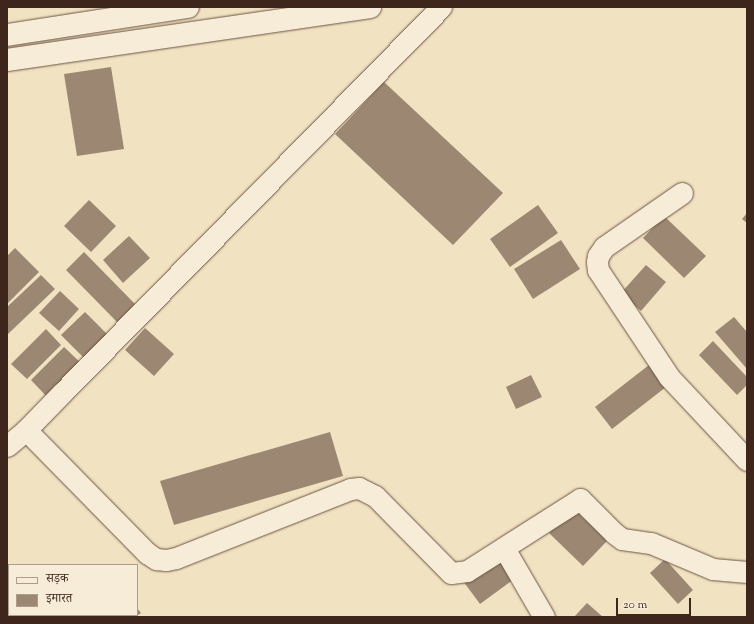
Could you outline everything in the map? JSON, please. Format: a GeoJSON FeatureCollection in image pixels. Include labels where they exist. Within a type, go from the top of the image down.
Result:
{"type":"FeatureCollection","features":[{"type":"Feature","properties":{"kind":"street"},"geometry":{"type":"LineString","coordinates":[[7,35],[188,7]]}},
{"type":"Feature","properties":{"kind":"street"},"geometry":{"type":"LineString","coordinates":[[7,60],[370,7]]}},
{"type":"Feature","properties":{"kind":"street"},"geometry":{"type":"LineString","coordinates":[[7,446],[26,430],[441,7]]}},
{"type":"Feature","properties":{"kind":"street"},"geometry":{"type":"LineString","coordinates":[[682,193],[604,247],[598,256],[597,266],[669,378],[747,460]]}},
{"type":"Feature","properties":{"kind":"street"},"geometry":{"type":"LineString","coordinates":[[26,430],[147,553],[156,559],[166,560],[176,558],[350,488],[360,488],[375,496],[451,573],[467,571],[580,499],[622,539],[651,543],[713,569],[747,572]]}},
{"type":"Feature","properties":{"kind":"street"},"geometry":{"type":"LineString","coordinates":[[504,548],[544,617]]}},
{"type":"Feature","properties":{"kind":"building"},"geometry":{"type":"Polygon","coordinates":[[[111,67],[124,149],[77,156],[64,74],[111,67]]]}},
{"type":"Feature","properties":{"kind":"building"},"geometry":{"type":"Polygon","coordinates":[[[384,82],[503,193],[453,245],[335,134],[384,82]]]}},
{"type":"Feature","properties":{"kind":"building"},"geometry":{"type":"Polygon","coordinates":[[[89,200],[116,226],[91,252],[64,226],[89,200]]]}},
{"type":"Feature","properties":{"kind":"building"},"geometry":{"type":"Polygon","coordinates":[[[538,205],[558,233],[510,267],[490,239],[538,205]]]}},
{"type":"Feature","properties":{"kind":"building"},"geometry":{"type":"Polygon","coordinates":[[[747,213],[747,223],[742,219],[747,213]]]}},
{"type":"Feature","properties":{"kind":"building"},"geometry":{"type":"Polygon","coordinates":[[[664,216],[706,256],[684,278],[643,238],[664,216]]]}},
{"type":"Feature","properties":{"kind":"building"},"geometry":{"type":"Polygon","coordinates":[[[129,236],[150,258],[123,283],[103,260],[129,236]]]}},
{"type":"Feature","properties":{"kind":"building"},"geometry":{"type":"Polygon","coordinates":[[[561,240],[580,269],[533,299],[514,269],[561,240]]]}},
{"type":"Feature","properties":{"kind":"building"},"geometry":{"type":"Polygon","coordinates":[[[15,248],[39,272],[7,304],[7,256],[15,248]]]}},
{"type":"Feature","properties":{"kind":"building"},"geometry":{"type":"Polygon","coordinates":[[[84,252],[135,304],[117,322],[66,270],[84,252]]]}},
{"type":"Feature","properties":{"kind":"building"},"geometry":{"type":"Polygon","coordinates":[[[646,265],[666,282],[641,311],[621,293],[646,265]]]}},
{"type":"Feature","properties":{"kind":"building"},"geometry":{"type":"Polygon","coordinates":[[[41,275],[55,289],[7,335],[7,307],[41,275]]]}},
{"type":"Feature","properties":{"kind":"building"},"geometry":{"type":"Polygon","coordinates":[[[60,291],[79,309],[59,331],[39,313],[60,291]]]}},
{"type":"Feature","properties":{"kind":"building"},"geometry":{"type":"Polygon","coordinates":[[[85,312],[110,337],[86,360],[61,335],[85,312]]]}},
{"type":"Feature","properties":{"kind":"building"},"geometry":{"type":"Polygon","coordinates":[[[734,317],[747,332],[747,369],[715,332],[734,317]]]}},
{"type":"Feature","properties":{"kind":"building"},"geometry":{"type":"Polygon","coordinates":[[[145,328],[174,354],[154,376],[125,350],[145,328]]]}},
{"type":"Feature","properties":{"kind":"building"},"geometry":{"type":"Polygon","coordinates":[[[46,329],[61,345],[27,379],[11,364],[46,329]]]}},
{"type":"Feature","properties":{"kind":"building"},"geometry":{"type":"Polygon","coordinates":[[[713,341],[747,377],[747,385],[737,395],[699,355],[713,341]]]}},
{"type":"Feature","properties":{"kind":"building"},"geometry":{"type":"Polygon","coordinates":[[[64,347],[83,365],[49,399],[31,380],[64,347]]]}},
{"type":"Feature","properties":{"kind":"building"},"geometry":{"type":"Polygon","coordinates":[[[649,365],[666,387],[612,429],[595,407],[649,365]]]}},
{"type":"Feature","properties":{"kind":"building"},"geometry":{"type":"Polygon","coordinates":[[[531,375],[542,397],[516,409],[506,387],[531,375]]]}},
{"type":"Feature","properties":{"kind":"building"},"geometry":{"type":"Polygon","coordinates":[[[330,432],[343,476],[174,525],[160,481],[330,432]]]}},
{"type":"Feature","properties":{"kind":"building"},"geometry":{"type":"Polygon","coordinates":[[[573,508],[607,541],[583,566],[549,533],[573,508]]]}},
{"type":"Feature","properties":{"kind":"building"},"geometry":{"type":"Polygon","coordinates":[[[498,556],[514,579],[480,604],[463,581],[498,556]]]}},
{"type":"Feature","properties":{"kind":"building"},"geometry":{"type":"Polygon","coordinates":[[[665,559],[693,590],[678,604],[650,573],[665,559]]]}},
{"type":"Feature","properties":{"kind":"building"},"geometry":{"type":"Polygon","coordinates":[[[587,603],[603,617],[574,617],[587,603]]]}},
{"type":"Feature","properties":{"kind":"building"},"geometry":{"type":"Polygon","coordinates":[[[72,616],[136,616],[135,617],[71,617],[72,616]]]}}]}
